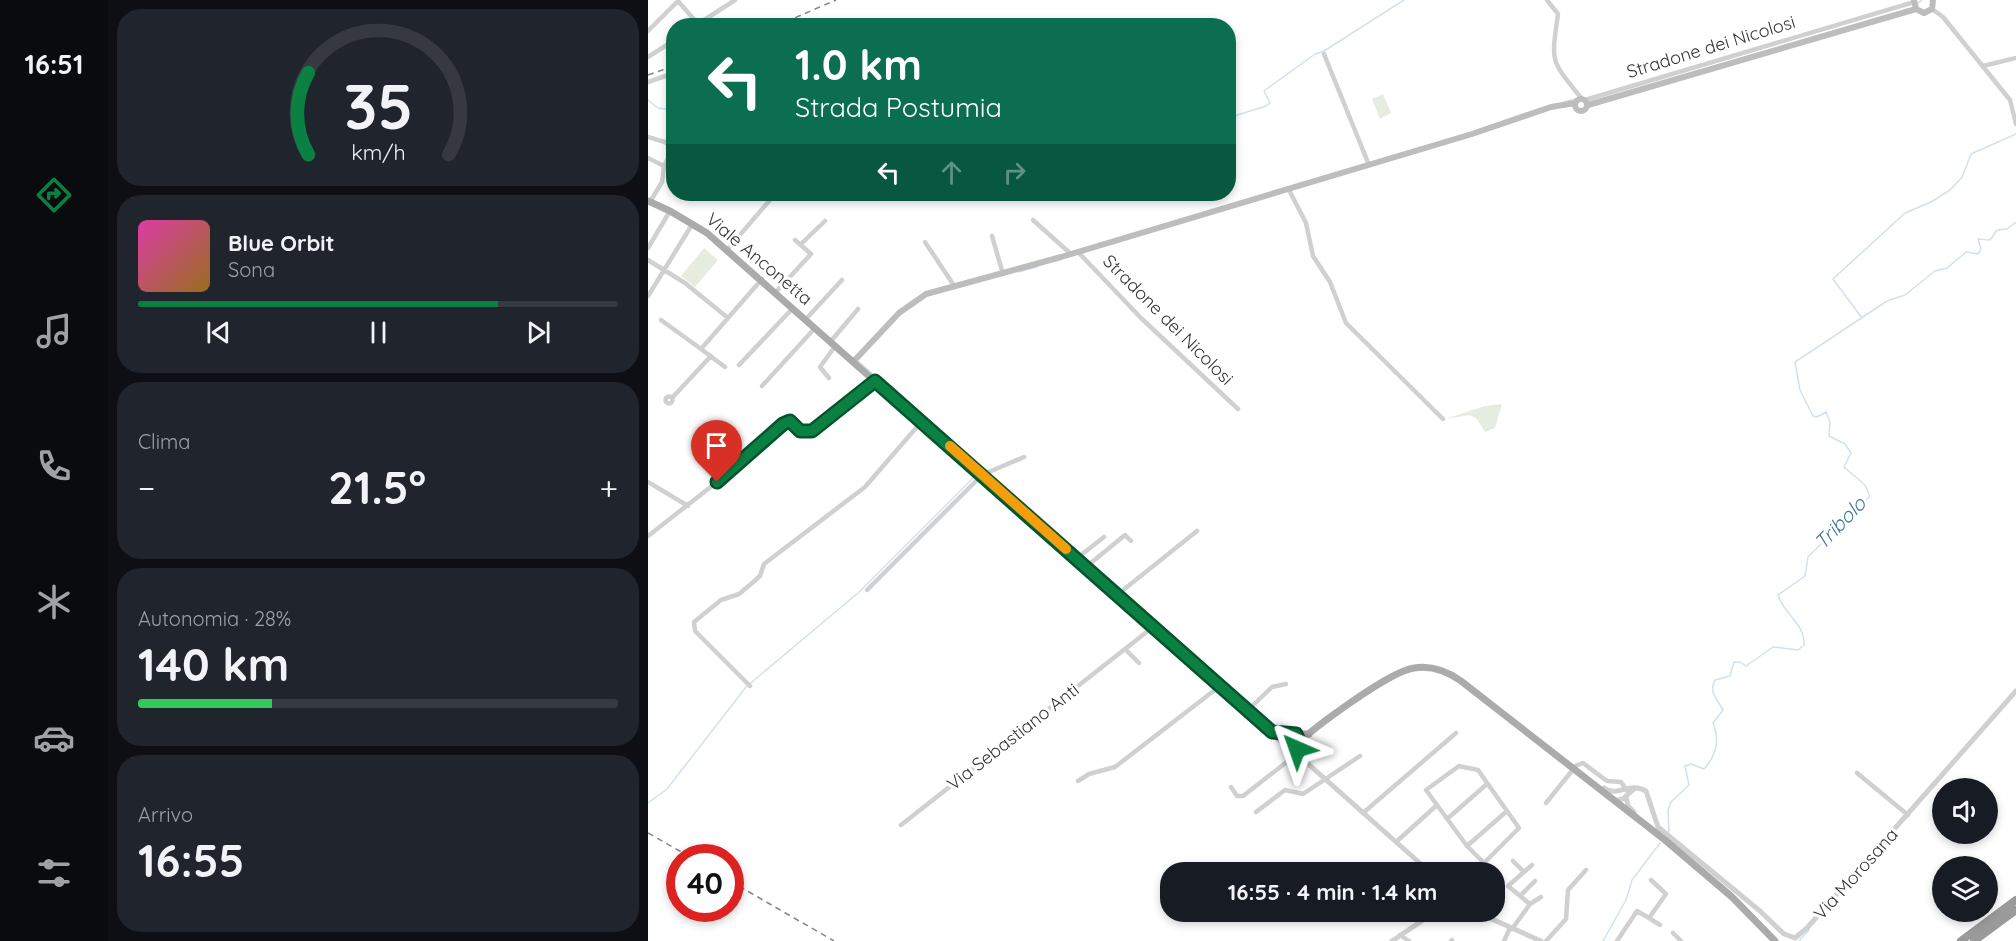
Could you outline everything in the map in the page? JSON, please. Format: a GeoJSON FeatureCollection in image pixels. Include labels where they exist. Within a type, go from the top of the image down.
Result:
{"type":"FeatureCollection","features":[{"type":"Feature","properties":{"kind":"highway"},"geometry":{"type":"LineString","coordinates":[[1961,941],[2016,900]]}},
{"type":"Feature","properties":{"kind":"highway"},"geometry":{"type":"LineString","coordinates":[[1974,941],[2016,910]]}},
{"type":"Feature","properties":{"kind":"main road"},"geometry":{"type":"LineString","coordinates":[[1932,9],[1933,0]]}},
{"type":"Feature","properties":{"kind":"main road","name":"Stradone dei Nicolosi"},"geometry":{"type":"LineString","coordinates":[[854,361],[899,313],[917,298],[1289,190],[1551,107],[1585,101],[1915,4],[1924,13],[1932,9]]}},
{"type":"Feature","properties":{"kind":"main road","name":"Stradone dei Nicolosi"},"geometry":{"type":"LineString","coordinates":[[1575,103],[1580,111],[1585,101]]}},
{"type":"Feature","properties":{"kind":"main road","name":"Viale Anconetta"},"geometry":{"type":"LineString","coordinates":[[649,202],[693,223],[762,279],[1247,711],[1292,744]]}},
{"type":"Feature","properties":{"kind":"main road"},"geometry":{"type":"LineString","coordinates":[[1292,744],[1393,675],[1408,669],[1424,667],[1438,669],[1456,677],[1685,857]]}},
{"type":"Feature","properties":{"kind":"main road"},"geometry":{"type":"LineString","coordinates":[[1274,733],[1310,733]]}},
{"type":"Feature","properties":{"kind":"main road"},"geometry":{"type":"LineString","coordinates":[[1292,744],[1293,734]]}},
{"type":"Feature","properties":{"kind":"main road"},"geometry":{"type":"LineString","coordinates":[[1292,744],[1285,738],[1293,734]]}},
{"type":"Feature","properties":{"kind":"main road"},"geometry":{"type":"LineString","coordinates":[[1575,771],[1665,839],[1748,912],[1777,941]]}},
{"type":"Feature","properties":{"kind":"main road"},"geometry":{"type":"LineString","coordinates":[[1748,912],[1770,941]]}},
{"type":"Feature","properties":{"kind":"street"},"geometry":{"type":"LineString","coordinates":[[707,18],[735,0]]}},
{"type":"Feature","properties":{"kind":"street"},"geometry":{"type":"LineString","coordinates":[[1547,0],[1558,14],[1553,41],[1555,61],[1585,101]]}},
{"type":"Feature","properties":{"kind":"street"},"geometry":{"type":"LineString","coordinates":[[648,31],[678,2],[693,18]]}},
{"type":"Feature","properties":{"kind":"street"},"geometry":{"type":"LineString","coordinates":[[1932,9],[1943,16],[2010,100],[2016,124]]}},
{"type":"Feature","properties":{"kind":"street"},"geometry":{"type":"LineString","coordinates":[[648,57],[666,46]]}},
{"type":"Feature","properties":{"kind":"street"},"geometry":{"type":"LineString","coordinates":[[1324,54],[1369,165]]}},
{"type":"Feature","properties":{"kind":"street"},"geometry":{"type":"LineString","coordinates":[[1983,66],[2016,58]]}},
{"type":"Feature","properties":{"kind":"street"},"geometry":{"type":"LineString","coordinates":[[648,82],[666,76]]}},
{"type":"Feature","properties":{"kind":"street"},"geometry":{"type":"LineString","coordinates":[[648,137],[666,143]]}},
{"type":"Feature","properties":{"kind":"street"},"geometry":{"type":"LineString","coordinates":[[648,158],[664,166]]}},
{"type":"Feature","properties":{"kind":"street"},"geometry":{"type":"LineString","coordinates":[[649,202],[662,182],[666,162]]}},
{"type":"Feature","properties":{"kind":"street"},"geometry":{"type":"LineString","coordinates":[[1289,190],[1306,223],[1313,256],[1329,282],[1346,323],[1443,419]]}},
{"type":"Feature","properties":{"kind":"street"},"geometry":{"type":"LineString","coordinates":[[727,250],[769,201]]}},
{"type":"Feature","properties":{"kind":"street"},"geometry":{"type":"LineString","coordinates":[[648,248],[670,211]]}},
{"type":"Feature","properties":{"kind":"street"},"geometry":{"type":"LineString","coordinates":[[1033,220],[1075,253]]}},
{"type":"Feature","properties":{"kind":"street"},"geometry":{"type":"LineString","coordinates":[[801,244],[825,221]]}},
{"type":"Feature","properties":{"kind":"street"},"geometry":{"type":"LineString","coordinates":[[648,296],[693,223]]}},
{"type":"Feature","properties":{"kind":"street"},"geometry":{"type":"LineString","coordinates":[[992,236],[1003,274]]}},
{"type":"Feature","properties":{"kind":"street"},"geometry":{"type":"LineString","coordinates":[[776,292],[811,254],[795,240]]}},
{"type":"Feature","properties":{"kind":"street"},"geometry":{"type":"LineString","coordinates":[[924,242],[955,287]]}},
{"type":"Feature","properties":{"kind":"street","name":"Stradone dei Nicolosi"},"geometry":{"type":"LineString","coordinates":[[1075,253],[1238,409]]}},
{"type":"Feature","properties":{"kind":"street"},"geometry":{"type":"LineString","coordinates":[[648,260],[664,269],[728,318]]}},
{"type":"Feature","properties":{"kind":"street"},"geometry":{"type":"LineString","coordinates":[[701,349],[762,279]]}},
{"type":"Feature","properties":{"kind":"street"},"geometry":{"type":"LineString","coordinates":[[806,320],[842,280]]}},
{"type":"Feature","properties":{"kind":"street"},"geometry":{"type":"LineString","coordinates":[[739,365],[793,308]]}},
{"type":"Feature","properties":{"kind":"street"},"geometry":{"type":"LineString","coordinates":[[829,378],[820,367],[833,343],[858,309]]}},
{"type":"Feature","properties":{"kind":"street"},"geometry":{"type":"LineString","coordinates":[[661,320],[725,366]]}},
{"type":"Feature","properties":{"kind":"street","name":"Viale Anconetta"},"geometry":{"type":"LineString","coordinates":[[762,386],[815,328]]}},
{"type":"Feature","properties":{"kind":"street"},"geometry":{"type":"LineString","coordinates":[[672,398],[711,356]]}},
{"type":"Feature","properties":{"kind":"street"},"geometry":{"type":"LineString","coordinates":[[648,536],[688,506],[783,424],[790,421],[800,431],[812,431],[875,381]]}},
{"type":"Feature","properties":{"kind":"street"},"geometry":{"type":"LineString","coordinates":[[750,686],[695,631],[692,625],[721,600],[739,594],[752,584],[760,576],[764,564],[865,487],[922,421]]}},
{"type":"Feature","properties":{"kind":"street"},"geometry":{"type":"LineString","coordinates":[[867,590],[982,474],[1024,457]]}},
{"type":"Feature","properties":{"kind":"street"},"geometry":{"type":"LineString","coordinates":[[648,482],[688,506]]}},
{"type":"Feature","properties":{"kind":"street"},"geometry":{"type":"LineString","coordinates":[[1117,595],[1197,531]]}},
{"type":"Feature","properties":{"kind":"street"},"geometry":{"type":"LineString","coordinates":[[1086,567],[1125,535],[1131,541]]}},
{"type":"Feature","properties":{"kind":"street"},"geometry":{"type":"LineString","coordinates":[[1076,559],[1104,537]]}},
{"type":"Feature","properties":{"kind":"street","name":"Via Sebastiano Anti"},"geometry":{"type":"LineString","coordinates":[[901,825],[1153,627]]}},
{"type":"Feature","properties":{"kind":"street"},"geometry":{"type":"LineString","coordinates":[[1125,649],[1139,663]]}},
{"type":"Feature","properties":{"kind":"street"},"geometry":{"type":"LineString","coordinates":[[1247,711],[1272,687],[1286,684]]}},
{"type":"Feature","properties":{"kind":"street"},"geometry":{"type":"LineString","coordinates":[[1078,781],[1089,774],[1115,768],[1220,686]]}},
{"type":"Feature","properties":{"kind":"street","name":"Via Morosana"},"geometry":{"type":"LineString","coordinates":[[1637,788],[1644,790],[1649,796],[1653,818],[1658,826],[1791,938],[1801,934],[2016,692]]}},
{"type":"Feature","properties":{"kind":"street"},"geometry":{"type":"LineString","coordinates":[[1363,813],[1456,733]]}},
{"type":"Feature","properties":{"kind":"street"},"geometry":{"type":"LineString","coordinates":[[1292,744],[1298,754],[1418,862]]}},
{"type":"Feature","properties":{"kind":"street"},"geometry":{"type":"LineString","coordinates":[[1231,787],[1237,796],[1243,796],[1298,754]]}},
{"type":"Feature","properties":{"kind":"street"},"geometry":{"type":"LineString","coordinates":[[1256,812],[1285,790],[1303,794],[1360,756]]}},
{"type":"Feature","properties":{"kind":"street"},"geometry":{"type":"LineString","coordinates":[[1546,803],[1583,763],[1607,781],[1619,781],[1630,809],[1665,839]]}},
{"type":"Feature","properties":{"kind":"street"},"geometry":{"type":"LineString","coordinates":[[1465,765],[1478,770],[1487,784],[1519,829],[1484,862],[1467,846],[1426,790],[1454,768],[1465,765]]}},
{"type":"Feature","properties":{"kind":"street"},"geometry":{"type":"LineString","coordinates":[[1575,771],[1608,791],[1637,788]]}},
{"type":"Feature","properties":{"kind":"street"},"geometry":{"type":"LineString","coordinates":[[1857,773],[1908,815]]}},
{"type":"Feature","properties":{"kind":"street"},"geometry":{"type":"LineString","coordinates":[[1447,819],[1487,784]]}},
{"type":"Feature","properties":{"kind":"street"},"geometry":{"type":"LineString","coordinates":[[1617,801],[1637,788]]}},
{"type":"Feature","properties":{"kind":"street"},"geometry":{"type":"LineString","coordinates":[[1617,801],[1622,789]]}},
{"type":"Feature","properties":{"kind":"street"},"geometry":{"type":"LineString","coordinates":[[1617,801],[1647,829]]}},
{"type":"Feature","properties":{"kind":"street"},"geometry":{"type":"LineString","coordinates":[[1396,843],[1436,806]]}},
{"type":"Feature","properties":{"kind":"street"},"geometry":{"type":"LineString","coordinates":[[1467,846],[1507,811]]}},
{"type":"Feature","properties":{"kind":"street"},"geometry":{"type":"LineString","coordinates":[[1513,861],[1524,872]]}},
{"type":"Feature","properties":{"kind":"street"},"geometry":{"type":"LineString","coordinates":[[1530,904],[1508,886],[1532,865]]}},
{"type":"Feature","properties":{"kind":"street"},"geometry":{"type":"LineString","coordinates":[[1546,941],[1566,919],[1568,890],[1586,870]]}},
{"type":"Feature","properties":{"kind":"street"},"geometry":{"type":"LineString","coordinates":[[1649,918],[1666,894],[1651,880]]}},
{"type":"Feature","properties":{"kind":"street"},"geometry":{"type":"LineString","coordinates":[[1520,896],[1535,881]]}},
{"type":"Feature","properties":{"kind":"street"},"geometry":{"type":"LineString","coordinates":[[1501,940],[1530,904],[1541,897]]}},
{"type":"Feature","properties":{"kind":"street"},"geometry":{"type":"LineString","coordinates":[[1617,941],[1637,911],[1660,925]]}},
{"type":"Feature","properties":{"kind":"street"},"geometry":{"type":"LineString","coordinates":[[1392,941],[1420,922]]}},
{"type":"Feature","properties":{"kind":"street"},"geometry":{"type":"LineString","coordinates":[[1498,922],[1541,941]]}},
{"type":"Feature","properties":{"kind":"street"},"geometry":{"type":"LineString","coordinates":[[1673,933],[1681,941]]}},
{"type":"Feature","properties":{"kind":"street"},"geometry":{"type":"LineString","coordinates":[[1400,935],[1408,941]]}},
{"type":"Feature","properties":{"kind":"shaded area"},"geometry":{"type":"Polygon","coordinates":[[[1383,94],[1391,113],[1380,119],[1372,99],[1383,94]]]}},
{"type":"Feature","properties":{"kind":"shaded area"},"geometry":{"type":"Polygon","coordinates":[[[704,248],[718,260],[695,287],[681,276],[704,248]]]}},
{"type":"Feature","properties":{"kind":"shaded area"},"geometry":{"type":"Polygon","coordinates":[[[1502,404],[1495,428],[1485,432],[1477,419],[1470,415],[1445,419],[1485,406],[1502,404]]]}},
{"type":"Feature","properties":{"kind":"waterway"},"geometry":{"type":"LineString","coordinates":[[1236,115],[1266,106],[1270,103],[1264,91],[1315,54],[1324,51],[1404,0]]}},
{"type":"Feature","properties":{"kind":"waterway"},"geometry":{"type":"LineString","coordinates":[[1917,4],[1922,0]]}},
{"type":"Feature","properties":{"kind":"waterway"},"geometry":{"type":"LineString","coordinates":[[1564,102],[1575,99]]}},
{"type":"Feature","properties":{"kind":"waterway"},"geometry":{"type":"LineString","coordinates":[[648,100],[658,108],[666,109]]}},
{"type":"Feature","properties":{"kind":"waterway"},"geometry":{"type":"LineString","coordinates":[[1862,318],[1833,279],[1905,213],[1931,202],[1950,190],[1962,177],[1971,154],[2016,134]]}},
{"type":"Feature","properties":{"kind":"waterway","name":"Tribolo"},"geometry":{"type":"LineString","coordinates":[[1669,832],[1668,811],[1671,802],[1689,785],[1685,766],[1691,764],[1704,769],[1716,748],[1713,723],[1723,710],[1713,692],[1715,680],[1730,676],[1734,662],[1740,662],[1746,666],[1773,647],[1798,650],[1804,645],[1804,638],[1798,625],[1778,595],[1805,576],[1808,557],[1870,496],[1865,485],[1844,467],[1851,453],[1845,444],[1829,436],[1830,422],[1826,412],[1817,417],[1813,416],[1800,390],[1795,362],[1887,301],[1905,295],[1935,271],[1947,268],[1966,252],[1978,254],[1981,249],[1978,239],[1990,240],[1997,230],[2007,229],[2016,222]]}},
{"type":"Feature","properties":{"kind":"waterway"},"geometry":{"type":"LineString","coordinates":[[1018,272],[1037,267]]}},
{"type":"Feature","properties":{"kind":"waterway"},"geometry":{"type":"LineString","coordinates":[[857,360],[981,470]]}},
{"type":"Feature","properties":{"kind":"waterway"},"geometry":{"type":"LineString","coordinates":[[648,803],[667,789],[746,687],[858,593],[976,475]]}},
{"type":"Feature","properties":{"kind":"waterway"},"geometry":{"type":"LineString","coordinates":[[1840,895],[1893,835]]}},
{"type":"Feature","properties":{"kind":"waterway","name":"Tribolo"},"geometry":{"type":"LineString","coordinates":[[1603,941],[1626,900],[1632,880],[1660,843]]}},
{"type":"Feature","properties":{"kind":"waterway"},"geometry":{"type":"LineString","coordinates":[[1799,941],[1809,930]]}},
{"type":"Feature","properties":{"kind":"railway"},"geometry":{"type":"LineString","coordinates":[[794,18],[836,0]]}},
{"type":"Feature","properties":{"kind":"railway"},"geometry":{"type":"LineString","coordinates":[[648,75],[666,69]]}},
{"type":"Feature","properties":{"kind":"railway"},"geometry":{"type":"LineString","coordinates":[[648,833],[667,844]]}},
{"type":"Feature","properties":{"kind":"railway"},"geometry":{"type":"LineString","coordinates":[[744,889],[834,941]]}},
{"type":"Feature","properties":{"kind":"slow traffic"},"geometry":{"type":"LineString","coordinates":[[950,446],[1066,549]]}},
{"type":"Feature","properties":{"kind":"route"},"geometry":{"type":"LineString","coordinates":[[717,482],[786,422],[790,421],[800,431],[808,433],[875,381],[1272,732],[1296,734],[1299,741],[1297,749]]}}]}
